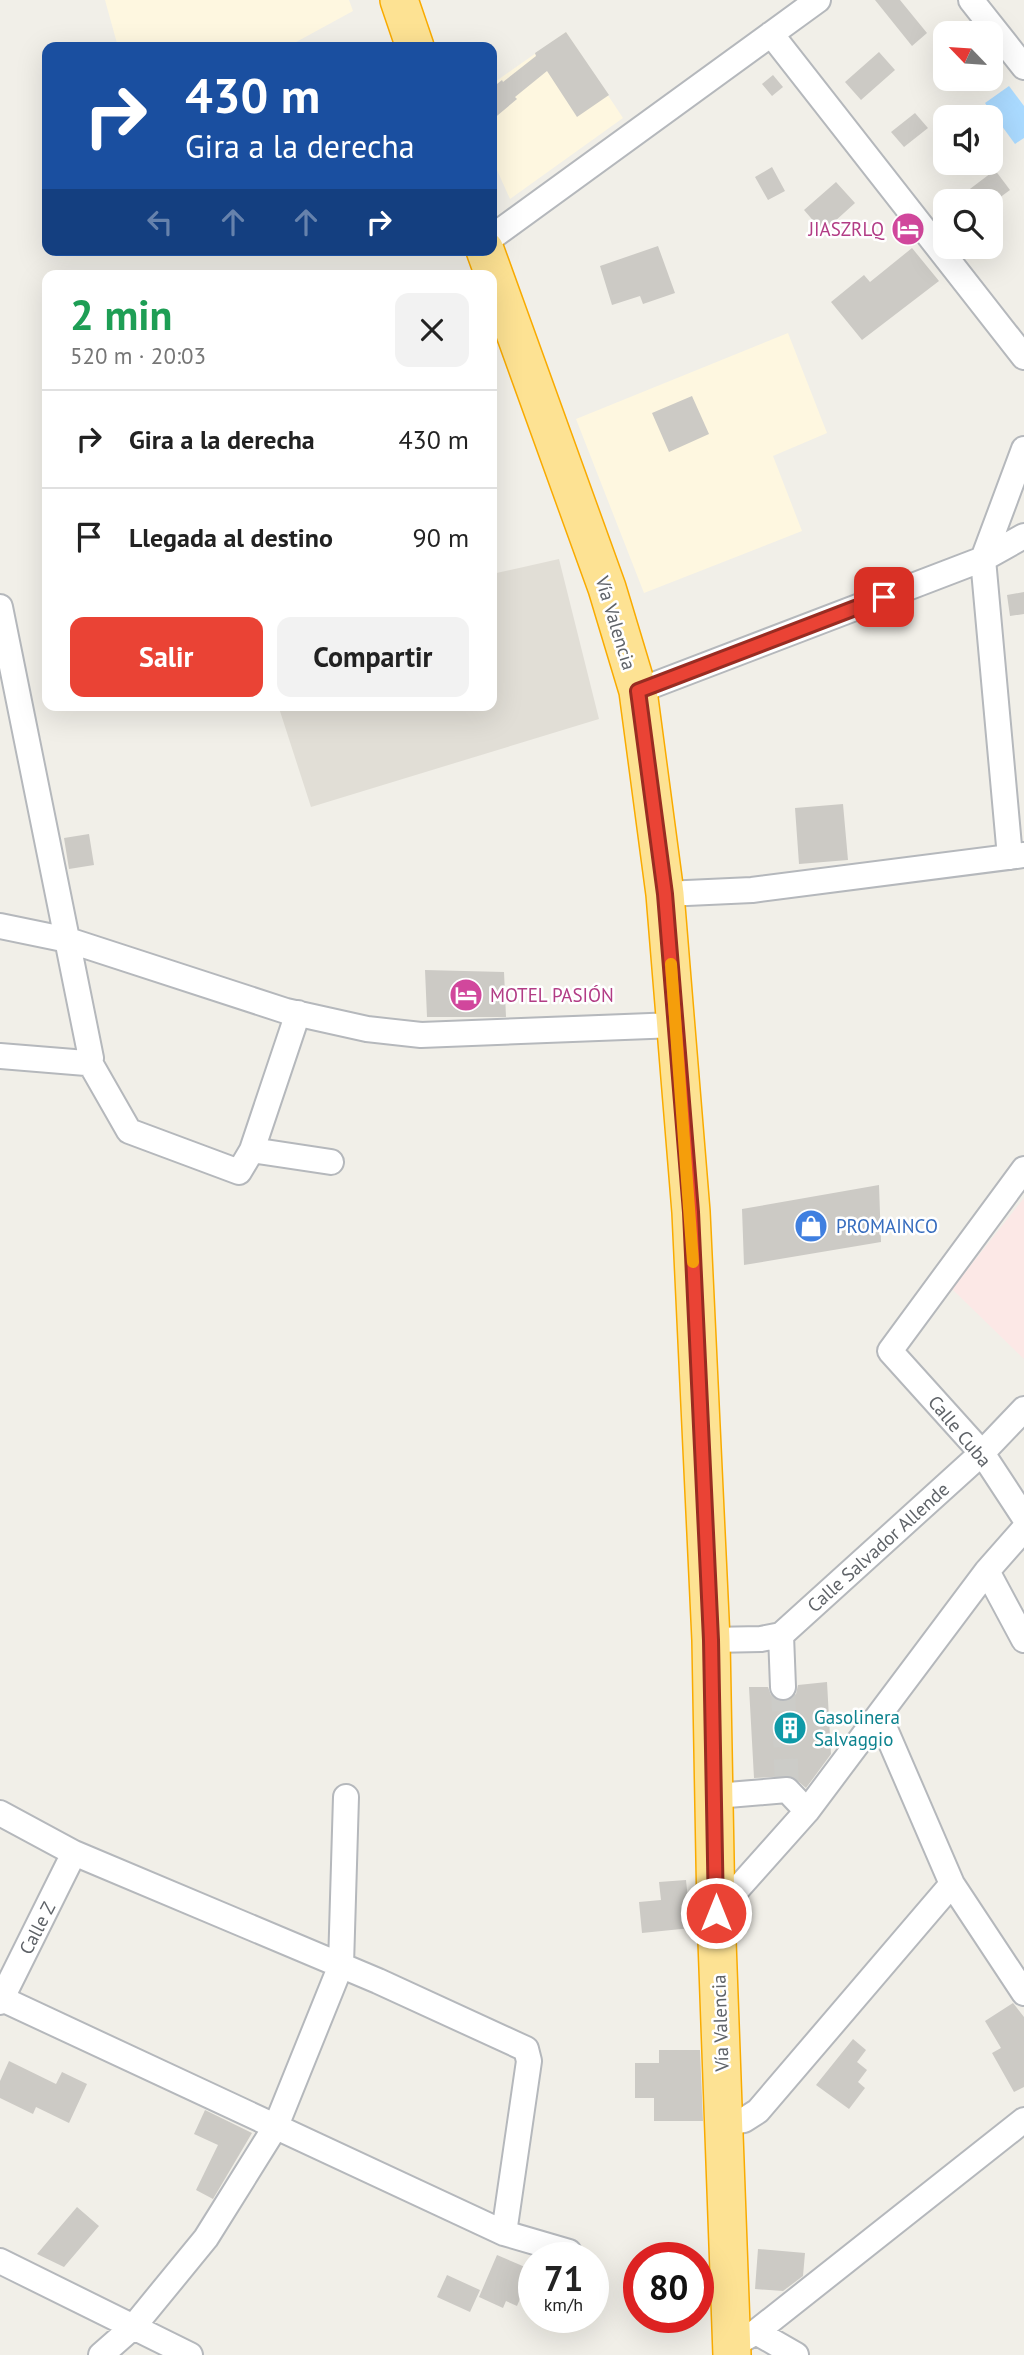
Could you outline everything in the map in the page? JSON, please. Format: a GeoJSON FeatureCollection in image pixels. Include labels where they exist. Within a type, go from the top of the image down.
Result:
{"type":"FeatureCollection","features":[{"type":"Feature","properties":{"kind":"highway"},"geometry":{"type":"LineString","coordinates":[[399,0],[413,42]]}},
{"type":"Feature","properties":{"kind":"highway","name":"Vía Valencia"},"geometry":{"type":"LineString","coordinates":[[497,284],[607,588],[638,691],[665,894],[691,1212],[711,1640],[723,2124],[740,2344]]}},
{"type":"Feature","properties":{"kind":"street"},"geometry":{"type":"LineString","coordinates":[[497,233],[818,0]]}},
{"type":"Feature","properties":{"kind":"street"},"geometry":{"type":"LineString","coordinates":[[971,0],[1024,67]]}},
{"type":"Feature","properties":{"kind":"street"},"geometry":{"type":"LineString","coordinates":[[771,34],[1024,357]]}},
{"type":"Feature","properties":{"kind":"street"},"geometry":{"type":"LineString","coordinates":[[665,894],[752,890],[1017,856],[983,559],[1024,449]]}},
{"type":"Feature","properties":{"kind":"street"},"geometry":{"type":"LineString","coordinates":[[638,691],[983,559],[1024,536]]}},
{"type":"Feature","properties":{"kind":"street"},"geometry":{"type":"LineString","coordinates":[[0,607],[68,940],[91,1058],[89,1061],[129,1131],[239,1172],[253,1150],[298,1013]]}},
{"type":"Feature","properties":{"kind":"street"},"geometry":{"type":"LineString","coordinates":[[0,926],[68,940],[298,1013],[367,1029],[421,1035],[676,1025]]}},
{"type":"Feature","properties":{"kind":"street"},"geometry":{"type":"LineString","coordinates":[[0,1056],[86,1063],[89,1061]]}},
{"type":"Feature","properties":{"kind":"street"},"geometry":{"type":"LineString","coordinates":[[253,1150],[331,1162]]}},
{"type":"Feature","properties":{"kind":"street","name":"Calle Cuba"},"geometry":{"type":"LineString","coordinates":[[1024,1169],[890,1351],[982,1453],[1024,1517]]}},
{"type":"Feature","properties":{"kind":"street","name":"Calle Salvador Allende"},"geometry":{"type":"LineString","coordinates":[[781,1635],[982,1453],[1024,1409]]}},
{"type":"Feature","properties":{"kind":"street"},"geometry":{"type":"LineString","coordinates":[[716,1913],[807,1811],[987,1571],[1024,1529]]}},
{"type":"Feature","properties":{"kind":"street"},"geometry":{"type":"LineString","coordinates":[[987,1571],[1024,1640]]}},
{"type":"Feature","properties":{"kind":"street"},"geometry":{"type":"LineString","coordinates":[[711,1640],[761,1639],[781,1635],[783,1686]]}},
{"type":"Feature","properties":{"kind":"street"},"geometry":{"type":"LineString","coordinates":[[880,1715],[953,1884],[1024,1993]]}},
{"type":"Feature","properties":{"kind":"street"},"geometry":{"type":"LineString","coordinates":[[716,1796],[787,1790],[807,1811]]}},
{"type":"Feature","properties":{"kind":"street"},"geometry":{"type":"LineString","coordinates":[[101,2355],[134,2326],[206,2238],[276,2126],[341,1965],[346,1797]]}},
{"type":"Feature","properties":{"kind":"street"},"geometry":{"type":"LineString","coordinates":[[0,1813],[74,1853],[341,1965],[526,2049],[529,2061],[504,2233]]}},
{"type":"Feature","properties":{"kind":"street","name":"Calle Z"},"geometry":{"type":"LineString","coordinates":[[1,1999],[74,1853]]}},
{"type":"Feature","properties":{"kind":"street"},"geometry":{"type":"LineString","coordinates":[[723,2124],[758,2112],[953,1884]]}},
{"type":"Feature","properties":{"kind":"street"},"geometry":{"type":"LineString","coordinates":[[1,1999],[504,2233],[535,2242]]}},
{"type":"Feature","properties":{"kind":"street"},"geometry":{"type":"LineString","coordinates":[[740,2344],[1024,2120]]}},
{"type":"Feature","properties":{"kind":"street"},"geometry":{"type":"LineString","coordinates":[[0,2261],[190,2355]]}},
{"type":"Feature","properties":{"kind":"street"},"geometry":{"type":"LineString","coordinates":[[740,2344],[796,2355]]}},
{"type":"Feature","properties":{"kind":"shaded area"},"geometry":{"type":"Polygon","coordinates":[[[105,0],[349,0],[353,11],[296,42],[117,42],[105,0]]]}},
{"type":"Feature","properties":{"kind":"shaded area"},"geometry":{"type":"Polygon","coordinates":[[[566,32],[623,118],[510,199],[497,170],[497,80],[566,32]]]}},
{"type":"Feature","properties":{"kind":"shaded area"},"geometry":{"type":"Polygon","coordinates":[[[788,333],[827,433],[773,456],[802,531],[644,593],[576,419],[788,333]]]}},
{"type":"Feature","properties":{"kind":"shaded area"},"geometry":{"type":"Polygon","coordinates":[[[559,559],[599,719],[311,807],[280,711],[497,711],[497,573],[559,559]]]}},
{"type":"Feature","properties":{"kind":"shaded area"},"geometry":{"type":"Polygon","coordinates":[[[1024,1198],[1024,1359],[952,1289],[1024,1198]]]}},
{"type":"Feature","properties":{"kind":"water"},"geometry":{"type":"Polygon","coordinates":[[[1009,86],[1024,106],[1024,138],[1015,144],[1003,128],[1003,105],[985,103],[1009,86]]]}},
{"type":"Feature","properties":{"kind":"building"},"geometry":{"type":"Polygon","coordinates":[[[875,0],[900,0],[927,33],[912,46],[875,0]]]}},
{"type":"Feature","properties":{"kind":"building"},"geometry":{"type":"Polygon","coordinates":[[[566,32],[609,95],[577,117],[547,71],[497,116],[497,84],[536,56],[535,53],[566,32]]]}},
{"type":"Feature","properties":{"kind":"building"},"geometry":{"type":"Polygon","coordinates":[[[879,52],[895,70],[861,100],[845,82],[879,52]]]}},
{"type":"Feature","properties":{"kind":"building"},"geometry":{"type":"Polygon","coordinates":[[[773,75],[783,87],[772,96],[762,84],[773,75]]]}},
{"type":"Feature","properties":{"kind":"building"},"geometry":{"type":"Polygon","coordinates":[[[915,113],[928,128],[904,147],[891,132],[915,113]]]}},
{"type":"Feature","properties":{"kind":"building"},"geometry":{"type":"Polygon","coordinates":[[[772,167],[785,191],[768,200],[755,177],[772,167]]]}},
{"type":"Feature","properties":{"kind":"building"},"geometry":{"type":"Polygon","coordinates":[[[988,175],[999,175],[1010,190],[1003,195],[1003,189],[970,189],[988,175]]]}},
{"type":"Feature","properties":{"kind":"building"},"geometry":{"type":"Polygon","coordinates":[[[836,182],[855,203],[823,232],[804,210],[836,182]]]}},
{"type":"Feature","properties":{"kind":"building"},"geometry":{"type":"Polygon","coordinates":[[[658,246],[675,293],[643,304],[640,296],[612,305],[600,266],[658,246]]]}},
{"type":"Feature","properties":{"kind":"building"},"geometry":{"type":"Polygon","coordinates":[[[912,248],[939,281],[862,340],[831,302],[864,275],[870,282],[912,248]]]}},
{"type":"Feature","properties":{"kind":"building"},"geometry":{"type":"Polygon","coordinates":[[[692,396],[709,434],[669,452],[652,413],[692,396]]]}},
{"type":"Feature","properties":{"kind":"building"},"geometry":{"type":"Polygon","coordinates":[[[1024,592],[1024,614],[1010,616],[1007,595],[1024,592]]]}},
{"type":"Feature","properties":{"kind":"building"},"geometry":{"type":"Polygon","coordinates":[[[843,804],[848,860],[799,864],[795,808],[843,804]]]}},
{"type":"Feature","properties":{"kind":"building"},"geometry":{"type":"Polygon","coordinates":[[[89,834],[94,865],[69,869],[64,838],[89,834]]]}},
{"type":"Feature","properties":{"kind":"building","name":"MOTEL PASIÓN"},"geometry":{"type":"Polygon","coordinates":[[[425,970],[504,972],[506,1017],[427,1017],[425,970]]]}},
{"type":"Feature","properties":{"kind":"building","name":"PROMAINCO"},"geometry":{"type":"Polygon","coordinates":[[[879,1185],[881,1242],[744,1265],[742,1209],[879,1185]]]}},
{"type":"Feature","properties":{"kind":"building","name":"Gasolinera Salvaggio"},"geometry":{"type":"Polygon","coordinates":[[[827,1682],[831,1754],[806,1788],[792,1776],[754,1778],[749,1687],[768,1687],[771,1695],[784,1702],[796,1694],[798,1685],[827,1682]]]}},
{"type":"Feature","properties":{"kind":"building"},"geometry":{"type":"Polygon","coordinates":[[[686,1880],[691,1928],[642,1933],[639,1902],[661,1900],[659,1882],[686,1880]]]}},
{"type":"Feature","properties":{"kind":"building"},"geometry":{"type":"Polygon","coordinates":[[[1013,2003],[1024,2017],[1024,2087],[1014,2092],[992,2053],[1001,2048],[985,2021],[1013,2003]]]}},
{"type":"Feature","properties":{"kind":"building"},"geometry":{"type":"Polygon","coordinates":[[[853,2039],[866,2050],[857,2062],[867,2070],[858,2082],[865,2088],[849,2109],[816,2085],[853,2039]]]}},
{"type":"Feature","properties":{"kind":"building"},"geometry":{"type":"Polygon","coordinates":[[[659,2050],[700,2050],[703,2121],[654,2121],[654,2098],[635,2098],[635,2063],[659,2063],[659,2050]]]}},
{"type":"Feature","properties":{"kind":"building"},"geometry":{"type":"Polygon","coordinates":[[[9,2061],[56,2084],[62,2072],[87,2084],[69,2123],[36,2107],[33,2114],[0,2098],[0,2081],[9,2061]]]}},
{"type":"Feature","properties":{"kind":"building"},"geometry":{"type":"Polygon","coordinates":[[[205,2110],[252,2133],[213,2199],[196,2190],[218,2145],[194,2134],[205,2110]]]}},
{"type":"Feature","properties":{"kind":"building"},"geometry":{"type":"Polygon","coordinates":[[[77,2207],[99,2226],[64,2267],[37,2254],[77,2207]]]}},
{"type":"Feature","properties":{"kind":"building"},"geometry":{"type":"Polygon","coordinates":[[[758,2249],[805,2253],[803,2276],[783,2291],[755,2289],[758,2249]]]}},
{"type":"Feature","properties":{"kind":"building"},"geometry":{"type":"Polygon","coordinates":[[[497,2255],[518,2264],[517,2306],[506,2301],[503,2308],[479,2297],[497,2255]]]}},
{"type":"Feature","properties":{"kind":"building"},"geometry":{"type":"Polygon","coordinates":[[[447,2275],[480,2290],[470,2312],[437,2297],[447,2275]]]}},
{"type":"Feature","properties":{"kind":"tunnel"},"geometry":{"type":"LineString","coordinates":[[783,1687],[787,1790]]}},
{"type":"Feature","properties":{"kind":"slow traffic"},"geometry":{"type":"LineString","coordinates":[[671,964],[693,1262]]}},
{"type":"Feature","properties":{"kind":"place","name":"JIASZRLQ"},"geometry":{"type":"Point","coordinates":[908,229]}},
{"type":"Feature","properties":{"kind":"place","name":"MOTEL PASIÓN"},"geometry":{"type":"Point","coordinates":[466,995]}},
{"type":"Feature","properties":{"kind":"place","name":"PROMAINCO"},"geometry":{"type":"Point","coordinates":[811,1226]}},
{"type":"Feature","properties":{"kind":"place","name":"Gasolinera Salvaggio"},"geometry":{"type":"Point","coordinates":[790,1728]}},
{"type":"Feature","properties":{"kind":"route"},"geometry":{"type":"LineString","coordinates":[[716,1913],[716,1796],[711,1640],[691,1212],[665,894],[638,691],[884,597]]}}]}
